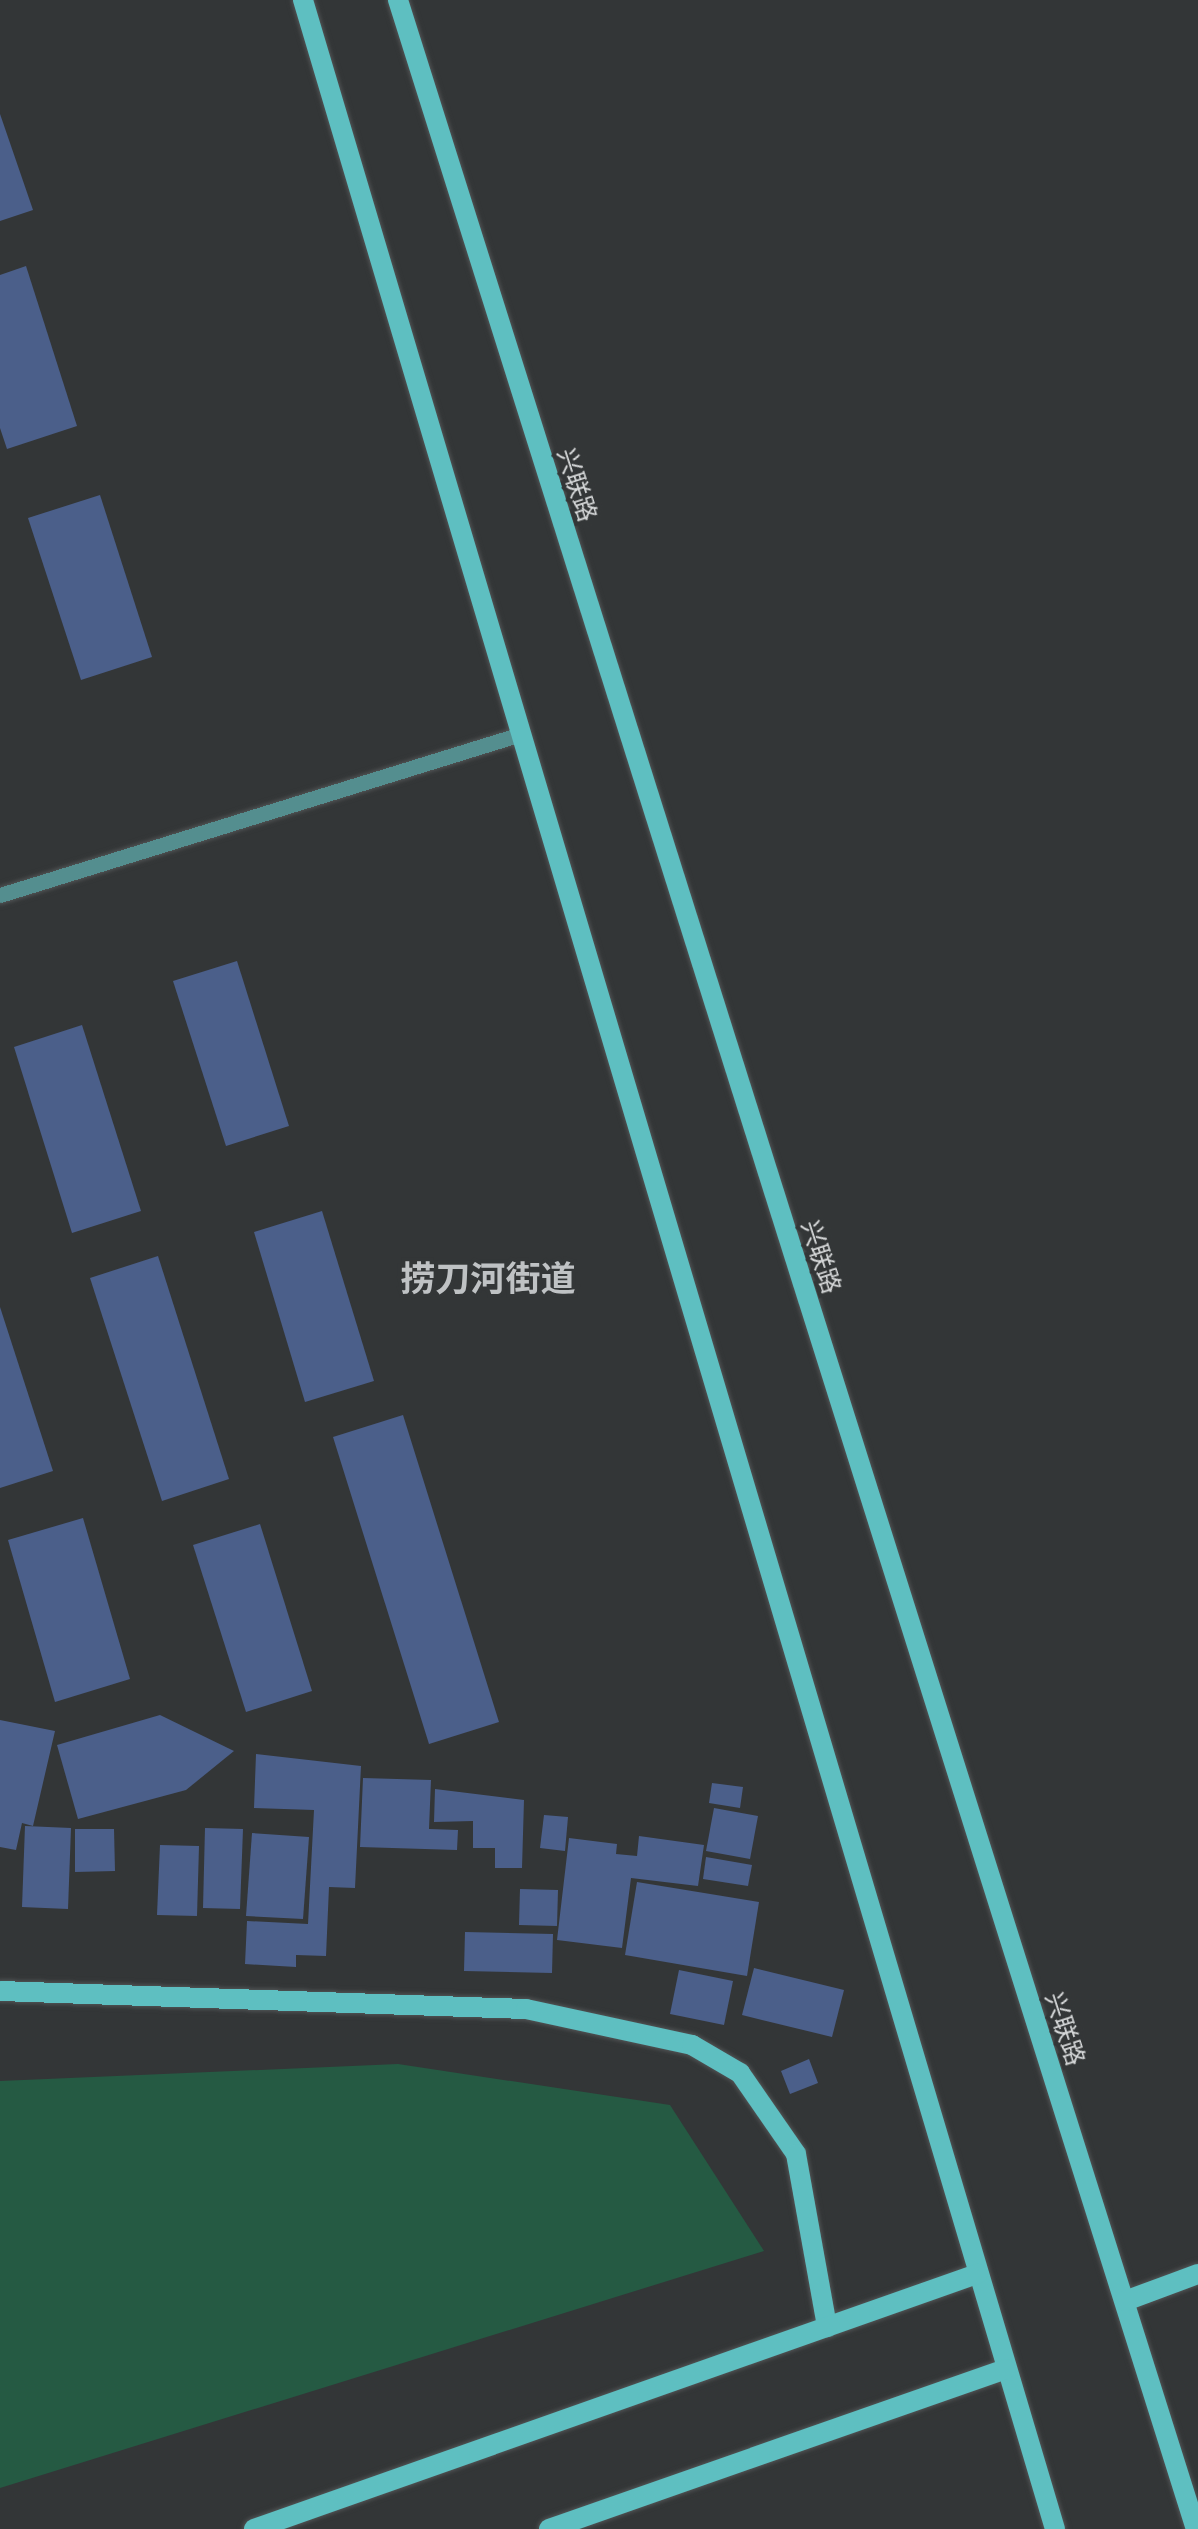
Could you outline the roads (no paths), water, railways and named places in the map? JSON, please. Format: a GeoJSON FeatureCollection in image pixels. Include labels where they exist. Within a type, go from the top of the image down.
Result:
{"type":"FeatureCollection","features":[{"type":"Feature","properties":{"kind":"main road"},"geometry":{"type":"LineString","coordinates":[[304,0],[1054,2529]]}},
{"type":"Feature","properties":{"kind":"main road","name":"兴联路"},"geometry":{"type":"LineString","coordinates":[[398,0],[1196,2529]]}},
{"type":"Feature","properties":{"kind":"main road"},"geometry":{"type":"LineString","coordinates":[[0,1991],[526,2009],[692,2045],[740,2073],[796,2154],[828,2327]]}},
{"type":"Feature","properties":{"kind":"main road"},"geometry":{"type":"LineString","coordinates":[[254,2529],[977,2274]]}},
{"type":"Feature","properties":{"kind":"main road"},"geometry":{"type":"LineString","coordinates":[[1125,2301],[1198,2274]]}},
{"type":"Feature","properties":{"kind":"main road"},"geometry":{"type":"LineString","coordinates":[[549,2529],[1006,2368]]}},
{"type":"Feature","properties":{"kind":"lane"},"geometry":{"type":"LineString","coordinates":[[0,895],[521,734]]}},
{"type":"Feature","properties":{"kind":"district","name":"捞刀河街道"},"geometry":{"type":"Point","coordinates":[488,1279]}}]}
